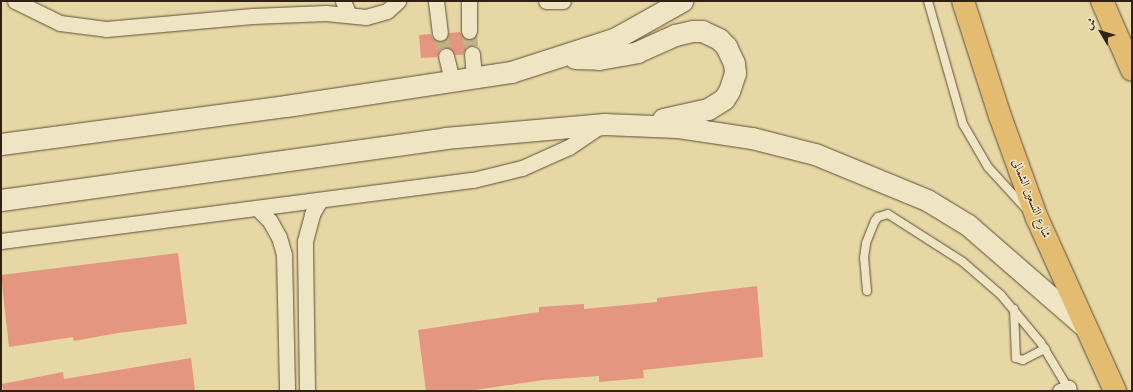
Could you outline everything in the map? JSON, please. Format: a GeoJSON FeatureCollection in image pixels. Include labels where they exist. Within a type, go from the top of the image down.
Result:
{"type":"FeatureCollection","features":[{"type":"Feature","properties":{"kind":"main road"},"geometry":{"type":"LineString","coordinates":[[1,144],[286,106],[510,72],[564,57],[616,38],[682,1]]}},
{"type":"Feature","properties":{"kind":"main road","name":"شارع التسعين الشمالى"},"geometry":{"type":"LineString","coordinates":[[963,1],[1005,131],[1037,218],[1115,391]]}},
{"type":"Feature","properties":{"kind":"main road"},"geometry":{"type":"LineString","coordinates":[[1102,1],[1132,70]]}},
{"type":"Feature","properties":{"kind":"main road"},"geometry":{"type":"LineString","coordinates":[[564,57],[593,59],[617,57],[637,52],[679,34],[693,31],[711,34],[726,46],[731,54],[734,73],[729,91],[724,99],[708,110],[641,124]]}},
{"type":"Feature","properties":{"kind":"main road"},"geometry":{"type":"LineString","coordinates":[[1,200],[386,145],[604,124],[641,124],[716,131],[815,154],[927,200],[974,229],[1084,325]]}},
{"type":"Feature","properties":{"kind":"street"},"geometry":{"type":"LineString","coordinates":[[15,1],[60,23],[106,29],[252,16],[376,15],[387,11],[398,1]]}},
{"type":"Feature","properties":{"kind":"street"},"geometry":{"type":"LineString","coordinates":[[343,1],[349,15]]}},
{"type":"Feature","properties":{"kind":"street"},"geometry":{"type":"LineString","coordinates":[[436,1],[440,33]]}},
{"type":"Feature","properties":{"kind":"street"},"geometry":{"type":"LineString","coordinates":[[469,31],[470,1]]}},
{"type":"Feature","properties":{"kind":"street"},"geometry":{"type":"LineString","coordinates":[[546,1],[563,1]]}},
{"type":"Feature","properties":{"kind":"street"},"geometry":{"type":"LineString","coordinates":[[472,54],[474,78]]}},
{"type":"Feature","properties":{"kind":"street"},"geometry":{"type":"LineString","coordinates":[[446,56],[452,80]]}},
{"type":"Feature","properties":{"kind":"street"},"geometry":{"type":"LineString","coordinates":[[1,241],[473,180],[515,169],[569,147],[604,124]]}},
{"type":"Feature","properties":{"kind":"street"},"geometry":{"type":"LineString","coordinates":[[1,136],[26,140]]}},
{"type":"Feature","properties":{"kind":"street"},"geometry":{"type":"LineString","coordinates":[[307,391],[305,241],[312,214],[320,200]]}},
{"type":"Feature","properties":{"kind":"street"},"geometry":{"type":"LineString","coordinates":[[257,208],[270,221],[279,237],[284,255],[287,391]]}},
{"type":"Feature","properties":{"kind":"lane"},"geometry":{"type":"LineString","coordinates":[[928,1],[945,64],[966,129],[974,146],[1003,186],[1037,218]]}},
{"type":"Feature","properties":{"kind":"lane"},"geometry":{"type":"LineString","coordinates":[[867,291],[864,258],[866,243],[878,217],[888,214],[963,262],[1014,309],[1045,349],[1065,390]]}},
{"type":"Feature","properties":{"kind":"lane"},"geometry":{"type":"LineString","coordinates":[[1014,309],[1016,358],[1023,360],[1045,349]]}},
{"type":"Feature","properties":{"kind":"building"},"geometry":{"type":"Polygon","coordinates":[[[460,32],[465,39],[475,37],[476,46],[467,47],[463,55],[455,55],[452,50],[444,47],[440,50],[437,57],[421,58],[419,35],[431,34],[433,39],[441,42],[446,40],[449,33],[460,32]]]}},
{"type":"Feature","properties":{"kind":"building"},"geometry":{"type":"Polygon","coordinates":[[[178,253],[187,324],[118,333],[74,341],[73,337],[9,347],[1,275],[178,253]]]}},
{"type":"Feature","properties":{"kind":"building"},"geometry":{"type":"Polygon","coordinates":[[[757,286],[763,357],[643,370],[644,378],[599,382],[599,376],[543,380],[468,391],[426,391],[418,330],[539,312],[539,307],[584,304],[584,309],[657,302],[657,298],[757,286]]]}},
{"type":"Feature","properties":{"kind":"building"},"geometry":{"type":"Polygon","coordinates":[[[191,358],[195,391],[3,391],[2,384],[63,372],[64,379],[191,358]]]}},
{"type":"Feature","properties":{"kind":"tunnel"},"geometry":{"type":"LineString","coordinates":[[469,31],[472,54]]}},
{"type":"Feature","properties":{"kind":"tunnel"},"geometry":{"type":"LineString","coordinates":[[440,33],[446,56]]}}]}
